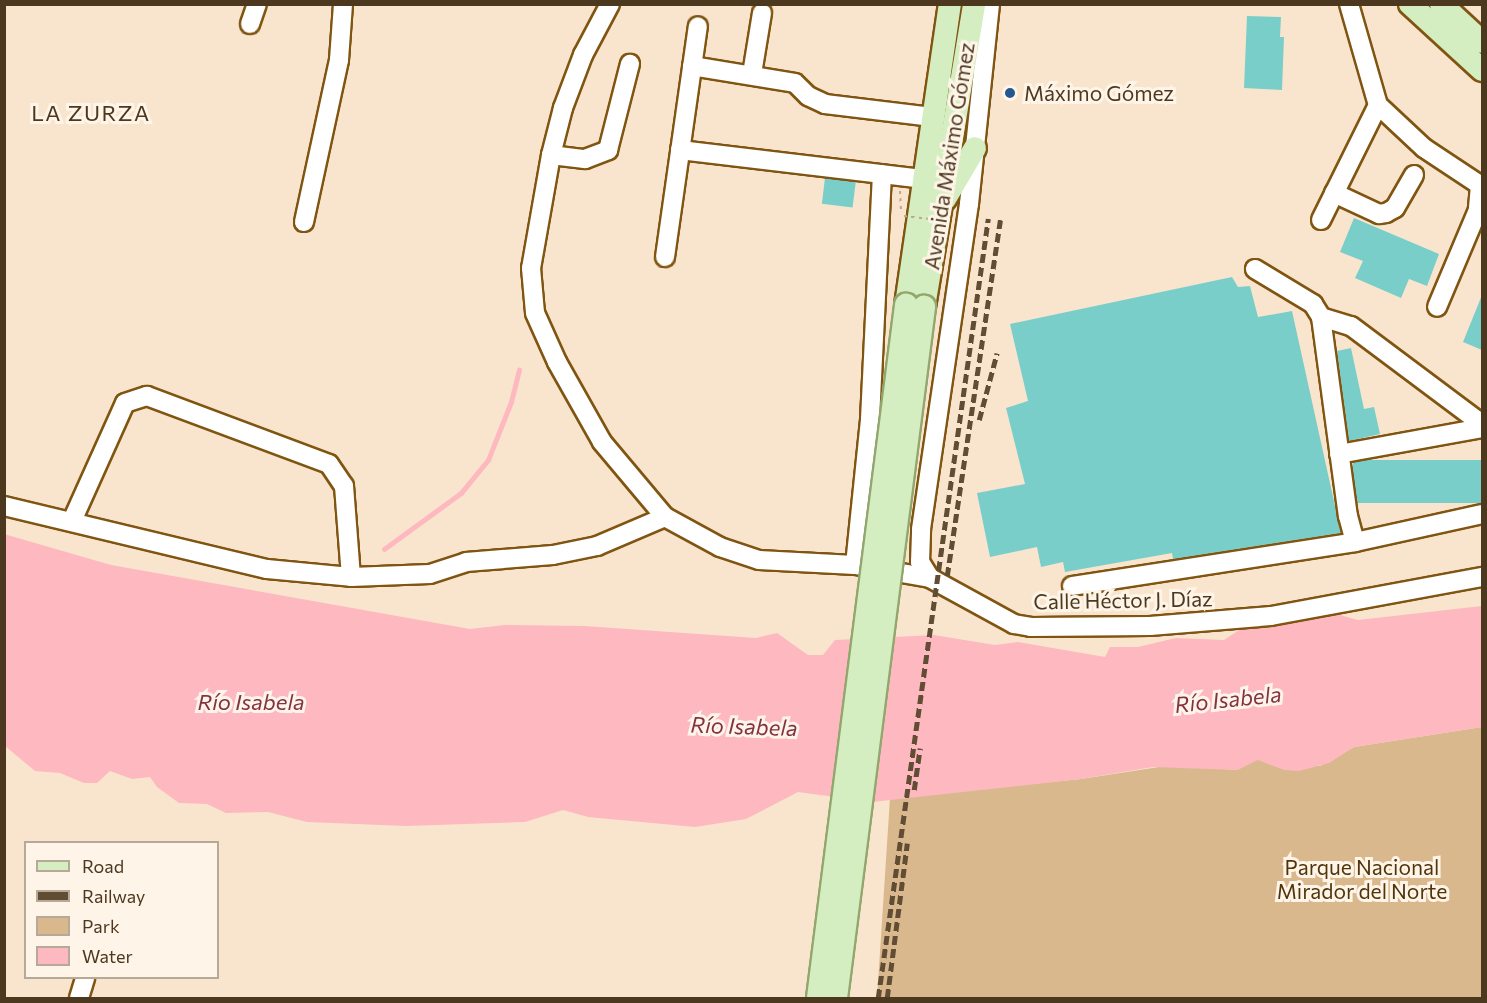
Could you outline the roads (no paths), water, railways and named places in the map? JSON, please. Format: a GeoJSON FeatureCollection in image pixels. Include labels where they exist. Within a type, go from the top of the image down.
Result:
{"type":"FeatureCollection","features":[{"type":"Feature","properties":{"kind":"main road","name":"Avenida Máximo Gómez"},"geometry":{"type":"LineString","coordinates":[[915,306],[924,179],[950,4]]}},
{"type":"Feature","properties":{"kind":"main road","name":"Avenida Máximo Gómez"},"geometry":{"type":"LineString","coordinates":[[915,306],[943,216],[974,4]]}},
{"type":"Feature","properties":{"kind":"main road"},"geometry":{"type":"LineString","coordinates":[[1410,4],[1426,22],[1482,70]]}},
{"type":"Feature","properties":{"kind":"main road"},"geometry":{"type":"LineString","coordinates":[[1441,4],[1482,42]]}},
{"type":"Feature","properties":{"kind":"main road"},"geometry":{"type":"LineString","coordinates":[[943,216],[975,148]]}},
{"type":"Feature","properties":{"kind":"main road"},"geometry":{"type":"LineString","coordinates":[[818,999],[915,306]]}},
{"type":"Feature","properties":{"kind":"main road"},"geometry":{"type":"LineString","coordinates":[[836,999],[915,306]]}},
{"type":"Feature","properties":{"kind":"street"},"geometry":{"type":"LineString","coordinates":[[250,24],[257,4]]}},
{"type":"Feature","properties":{"kind":"street"},"geometry":{"type":"LineString","coordinates":[[304,222],[339,60],[343,4]]}},
{"type":"Feature","properties":{"kind":"street","name":"Calle Héctor J. Díaz"},"geometry":{"type":"LineString","coordinates":[[610,4],[583,56],[563,108],[551,155],[531,268],[535,313],[557,363],[602,442],[665,517],[720,547],[759,560],[855,565],[930,578],[1014,624],[1043,627],[1150,626],[1271,616],[1482,577]]}},
{"type":"Feature","properties":{"kind":"street"},"geometry":{"type":"LineString","coordinates":[[930,578],[920,562],[921,528],[975,148],[990,4]]}},
{"type":"Feature","properties":{"kind":"street"},"geometry":{"type":"LineString","coordinates":[[1349,4],[1378,105],[1424,148],[1472,177],[1480,185],[1478,210],[1437,307]]}},
{"type":"Feature","properties":{"kind":"street"},"geometry":{"type":"LineString","coordinates":[[752,74],[762,13]]}},
{"type":"Feature","properties":{"kind":"street"},"geometry":{"type":"LineString","coordinates":[[1426,22],[1482,81]]}},
{"type":"Feature","properties":{"kind":"street"},"geometry":{"type":"LineString","coordinates":[[665,257],[698,26]]}},
{"type":"Feature","properties":{"kind":"street"},"geometry":{"type":"LineString","coordinates":[[551,155],[585,159],[608,150],[630,64]]}},
{"type":"Feature","properties":{"kind":"street"},"geometry":{"type":"LineString","coordinates":[[692,66],[752,74],[795,83],[808,96],[825,104],[933,117]]}},
{"type":"Feature","properties":{"kind":"street"},"geometry":{"type":"LineString","coordinates":[[1321,220],[1378,105]]}},
{"type":"Feature","properties":{"kind":"street"},"geometry":{"type":"LineString","coordinates":[[680,150],[924,179]]}},
{"type":"Feature","properties":{"kind":"street"},"geometry":{"type":"LineString","coordinates":[[855,565],[870,419],[882,174]]}},
{"type":"Feature","properties":{"kind":"street"},"geometry":{"type":"LineString","coordinates":[[1334,193],[1379,214],[1386,213],[1395,208],[1414,175]]}},
{"type":"Feature","properties":{"kind":"street"},"geometry":{"type":"LineString","coordinates":[[1255,269],[1313,304],[1321,317],[1355,542]]}},
{"type":"Feature","properties":{"kind":"street"},"geometry":{"type":"LineString","coordinates":[[1321,317],[1351,326],[1482,426]]}},
{"type":"Feature","properties":{"kind":"street"},"geometry":{"type":"LineString","coordinates":[[72,521],[125,403],[147,396],[329,464],[344,486],[351,577]]}},
{"type":"Feature","properties":{"kind":"street"},"geometry":{"type":"LineString","coordinates":[[1340,454],[1482,426]]}},
{"type":"Feature","properties":{"kind":"street"},"geometry":{"type":"LineString","coordinates":[[4,506],[267,569],[351,577],[430,574],[466,562],[553,555],[597,546],[665,517]]}},
{"type":"Feature","properties":{"kind":"street"},"geometry":{"type":"LineString","coordinates":[[1072,586],[1355,542],[1482,514]]}},
{"type":"Feature","properties":{"kind":"street"},"geometry":{"type":"LineString","coordinates":[[79,999],[86,979]]}},
{"type":"Feature","properties":{"kind":"water","name":"Río Isabela"},"geometry":{"type":"Polygon","coordinates":[[[4,534],[111,565],[470,629],[505,625],[584,626],[756,638],[777,633],[808,655],[823,655],[835,640],[934,635],[995,645],[1018,642],[1105,657],[1110,647],[1138,647],[1176,638],[1224,640],[1253,621],[1329,612],[1358,620],[1482,606],[1482,727],[1354,747],[1329,763],[1299,771],[1284,770],[1258,760],[1237,770],[1153,767],[1081,779],[872,802],[798,792],[746,819],[695,827],[588,817],[563,810],[525,822],[406,826],[307,822],[268,812],[226,813],[207,804],[179,803],[157,787],[150,777],[132,779],[110,771],[97,783],[84,783],[60,773],[35,771],[5,746],[4,534]]]}},
{"type":"Feature","properties":{"kind":"waterway"},"geometry":{"type":"LineString","coordinates":[[384,549],[461,493],[488,460],[511,402],[519,370]]}},
{"type":"Feature","properties":{"kind":"railway"},"geometry":{"type":"LineString","coordinates":[[878,998],[988,219]]}},
{"type":"Feature","properties":{"kind":"railway"},"geometry":{"type":"LineString","coordinates":[[947,576],[1000,220]]}},
{"type":"Feature","properties":{"kind":"railway"},"geometry":{"type":"LineString","coordinates":[[979,420],[997,353]]}},
{"type":"Feature","properties":{"kind":"railway"},"geometry":{"type":"LineString","coordinates":[[914,790],[920,748]]}},
{"type":"Feature","properties":{"kind":"railway"},"geometry":{"type":"LineString","coordinates":[[887,998],[907,843]]}},
{"type":"Feature","properties":{"kind":"place","name":"Máximo Gómez"},"geometry":{"type":"Point","coordinates":[1010,93]}},
{"type":"Feature","properties":{"kind":"district","name":"LA ZURZA"},"geometry":{"type":"Point","coordinates":[91,113]}},
{"type":"Feature","properties":{"kind":"park label","name":"Parque Nacional Mirador del Norte"},"geometry":{"type":"Point","coordinates":[1362,879]}}]}
